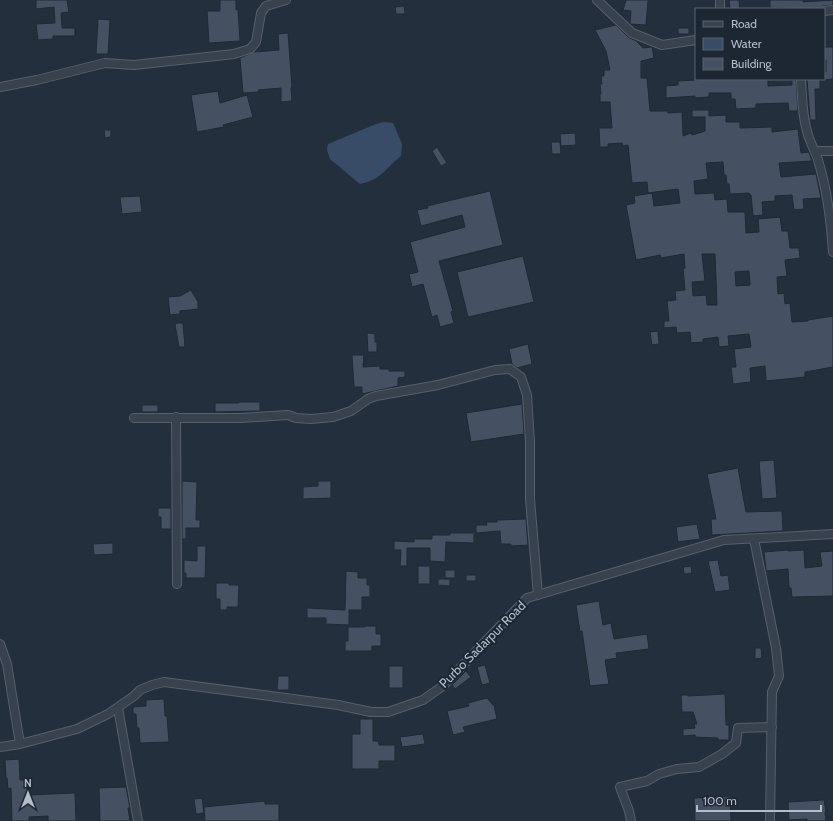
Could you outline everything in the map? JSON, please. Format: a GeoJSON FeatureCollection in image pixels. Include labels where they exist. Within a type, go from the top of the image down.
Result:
{"type":"FeatureCollection","features":[{"type":"Feature","properties":{"kind":"street"},"geometry":{"type":"LineString","coordinates":[[0,87],[37,80],[105,63],[134,65],[234,54],[250,49],[256,42],[261,13],[266,6],[284,0]]}},
{"type":"Feature","properties":{"kind":"street"},"geometry":{"type":"LineString","coordinates":[[597,0],[632,33],[656,43],[662,45],[695,40]]}},
{"type":"Feature","properties":{"kind":"street"},"geometry":{"type":"LineString","coordinates":[[802,80],[804,116],[807,132],[815,151],[826,199],[833,252]]}},
{"type":"Feature","properties":{"kind":"street"},"geometry":{"type":"LineString","coordinates":[[815,151],[833,150]]}},
{"type":"Feature","properties":{"kind":"street"},"geometry":{"type":"LineString","coordinates":[[134,418],[240,418],[288,415],[296,418],[311,419],[333,417],[351,411],[368,399],[376,396],[438,385],[495,370],[510,369],[521,377],[527,395],[530,442],[530,499],[538,595]]}},
{"type":"Feature","properties":{"kind":"street"},"geometry":{"type":"LineString","coordinates":[[176,417],[177,584]]}},
{"type":"Feature","properties":{"kind":"street","name":"Purbo Sadarpur Road"},"geometry":{"type":"LineString","coordinates":[[0,748],[77,729],[118,708],[140,690],[164,682],[338,705],[371,712],[388,712],[423,700],[444,685],[527,598],[724,540],[833,534]]}},
{"type":"Feature","properties":{"kind":"street"},"geometry":{"type":"LineString","coordinates":[[754,539],[776,648],[779,676],[772,692],[770,821]]}},
{"type":"Feature","properties":{"kind":"street"},"geometry":{"type":"LineString","coordinates":[[0,644],[7,664],[20,744]]}},
{"type":"Feature","properties":{"kind":"street"},"geometry":{"type":"LineString","coordinates":[[118,708],[138,821]]}},
{"type":"Feature","properties":{"kind":"street"},"geometry":{"type":"LineString","coordinates":[[631,821],[620,787],[647,781],[659,774],[677,769],[699,766],[722,754],[736,744],[738,728],[772,726]]}},
{"type":"Feature","properties":{"kind":"water"},"geometry":{"type":"Polygon","coordinates":[[[385,122],[393,123],[402,144],[401,156],[379,176],[368,182],[360,184],[330,159],[327,150],[328,144],[376,124],[385,122]]]}},
{"type":"Feature","properties":{"kind":"building"},"geometry":{"type":"Polygon","coordinates":[[[36,0],[67,0],[69,12],[61,13],[62,28],[75,28],[75,36],[53,36],[53,39],[38,40],[36,24],[55,23],[54,7],[36,9],[36,0]]]}},
{"type":"Feature","properties":{"kind":"building"},"geometry":{"type":"Polygon","coordinates":[[[220,0],[236,0],[240,41],[209,43],[207,11],[220,11],[220,0]]]}},
{"type":"Feature","properties":{"kind":"building"},"geometry":{"type":"Polygon","coordinates":[[[626,0],[648,0],[646,25],[630,24],[631,11],[623,10],[626,0]]]}},
{"type":"Feature","properties":{"kind":"building"},"geometry":{"type":"Polygon","coordinates":[[[729,0],[739,0],[740,8],[730,8],[729,0]]]}},
{"type":"Feature","properties":{"kind":"building"},"geometry":{"type":"Polygon","coordinates":[[[770,0],[803,0],[803,2],[833,0],[833,5],[823,6],[820,8],[770,8],[770,0]]]}},
{"type":"Feature","properties":{"kind":"building"},"geometry":{"type":"Polygon","coordinates":[[[404,6],[405,14],[396,14],[395,7],[404,6]]]}},
{"type":"Feature","properties":{"kind":"building"},"geometry":{"type":"Polygon","coordinates":[[[98,19],[110,20],[108,54],[96,54],[98,19]]]}},
{"type":"Feature","properties":{"kind":"building"},"geometry":{"type":"Polygon","coordinates":[[[616,25],[628,37],[636,41],[643,48],[652,47],[654,58],[641,61],[641,78],[647,78],[650,111],[668,111],[668,113],[682,112],[683,136],[705,131],[705,117],[692,117],[692,110],[709,110],[709,116],[726,115],[726,122],[740,122],[740,128],[772,127],[772,132],[798,129],[801,153],[809,152],[812,161],[779,163],[781,177],[816,174],[821,198],[803,199],[804,209],[794,210],[792,195],[775,196],[775,201],[762,202],[763,215],[753,216],[751,195],[749,193],[730,194],[729,184],[727,184],[726,175],[724,175],[723,162],[706,163],[708,179],[694,181],[695,194],[714,193],[715,200],[727,199],[728,212],[745,212],[746,233],[759,232],[758,219],[780,217],[782,231],[788,231],[790,248],[799,248],[800,258],[785,260],[787,276],[777,277],[778,294],[784,293],[785,304],[790,303],[792,322],[808,321],[833,316],[833,367],[805,372],[805,377],[766,381],[765,366],[750,368],[751,382],[733,384],[731,367],[736,367],[734,349],[751,347],[749,334],[728,336],[729,346],[719,347],[718,337],[703,339],[703,342],[691,343],[690,332],[677,333],[676,327],[664,328],[664,321],[669,321],[667,301],[676,300],[675,291],[685,290],[683,269],[685,268],[684,254],[661,258],[660,255],[636,260],[626,205],[635,203],[634,196],[652,193],[654,206],[680,203],[678,189],[648,193],[647,182],[632,183],[628,145],[623,146],[622,143],[608,144],[608,147],[600,147],[599,128],[612,128],[610,102],[600,102],[600,84],[602,84],[601,76],[604,76],[604,70],[610,70],[606,51],[595,30],[616,25]],[[702,254],[705,281],[692,282],[693,296],[706,295],[707,305],[717,305],[715,254],[702,254]],[[749,271],[735,272],[736,286],[750,285],[749,271]]]}},
{"type":"Feature","properties":{"kind":"building"},"geometry":{"type":"Polygon","coordinates":[[[678,28],[689,28],[689,34],[678,34],[678,28]]]}},
{"type":"Feature","properties":{"kind":"building"},"geometry":{"type":"Polygon","coordinates":[[[288,33],[292,101],[281,102],[281,88],[243,93],[240,58],[254,52],[279,50],[278,34],[288,33]]]}},
{"type":"Feature","properties":{"kind":"building"},"geometry":{"type":"Polygon","coordinates":[[[825,47],[833,47],[833,79],[825,80],[825,47]]]}},
{"type":"Feature","properties":{"kind":"building"},"geometry":{"type":"Polygon","coordinates":[[[768,80],[768,86],[792,85],[792,80],[796,80],[798,111],[789,111],[788,103],[756,104],[756,108],[736,109],[735,99],[731,99],[731,93],[709,93],[709,97],[695,98],[695,96],[666,98],[666,86],[678,85],[678,81],[768,80]]]}},
{"type":"Feature","properties":{"kind":"building"},"geometry":{"type":"Polygon","coordinates":[[[807,80],[820,80],[820,89],[815,89],[816,120],[810,120],[807,80]]]}},
{"type":"Feature","properties":{"kind":"building"},"geometry":{"type":"Polygon","coordinates":[[[218,91],[220,103],[247,95],[253,117],[223,125],[224,127],[197,132],[191,95],[218,91]]]}},
{"type":"Feature","properties":{"kind":"building"},"geometry":{"type":"Polygon","coordinates":[[[104,130],[111,130],[111,137],[105,138],[104,130]]]}},
{"type":"Feature","properties":{"kind":"building"},"geometry":{"type":"Polygon","coordinates":[[[575,133],[576,145],[561,146],[560,134],[575,133]]]}},
{"type":"Feature","properties":{"kind":"building"},"geometry":{"type":"Polygon","coordinates":[[[551,142],[560,142],[561,154],[552,154],[551,142]]]}},
{"type":"Feature","properties":{"kind":"building"},"geometry":{"type":"Polygon","coordinates":[[[437,147],[447,163],[441,166],[432,151],[437,147]]]}},
{"type":"Feature","properties":{"kind":"building"},"geometry":{"type":"Polygon","coordinates":[[[490,191],[503,245],[439,261],[453,311],[451,312],[454,323],[440,327],[437,315],[432,317],[423,284],[412,287],[409,274],[418,272],[410,242],[465,227],[462,215],[421,226],[417,210],[428,208],[427,206],[490,191]]]}},
{"type":"Feature","properties":{"kind":"building"},"geometry":{"type":"Polygon","coordinates":[[[140,196],[142,212],[122,214],[120,197],[140,196]]]}},
{"type":"Feature","properties":{"kind":"building"},"geometry":{"type":"Polygon","coordinates":[[[523,256],[534,302],[468,317],[457,272],[523,256]]]}},
{"type":"Feature","properties":{"kind":"building"},"geometry":{"type":"Polygon","coordinates":[[[191,290],[198,302],[198,309],[180,311],[180,314],[170,315],[168,297],[180,296],[191,290]]]}},
{"type":"Feature","properties":{"kind":"building"},"geometry":{"type":"Polygon","coordinates":[[[177,323],[183,323],[185,347],[179,347],[175,325],[177,323]]]}},
{"type":"Feature","properties":{"kind":"building"},"geometry":{"type":"Polygon","coordinates":[[[658,331],[659,344],[652,345],[650,332],[658,331]]]}},
{"type":"Feature","properties":{"kind":"building"},"geometry":{"type":"Polygon","coordinates":[[[367,333],[375,334],[377,352],[368,352],[367,333]]]}},
{"type":"Feature","properties":{"kind":"building"},"geometry":{"type":"Polygon","coordinates":[[[528,344],[532,364],[517,368],[512,364],[509,349],[528,344]]]}},
{"type":"Feature","properties":{"kind":"building"},"geometry":{"type":"Polygon","coordinates":[[[352,355],[364,355],[363,367],[380,366],[380,369],[389,369],[389,371],[405,371],[405,377],[398,378],[398,386],[362,394],[362,387],[354,387],[352,355]]]}},
{"type":"Feature","properties":{"kind":"building"},"geometry":{"type":"Polygon","coordinates":[[[260,402],[260,411],[215,412],[215,403],[260,402]]]}},
{"type":"Feature","properties":{"kind":"building"},"geometry":{"type":"Polygon","coordinates":[[[522,404],[524,434],[471,442],[466,413],[522,404]]]}},
{"type":"Feature","properties":{"kind":"building"},"geometry":{"type":"Polygon","coordinates":[[[142,405],[158,405],[158,412],[142,412],[142,405]]]}},
{"type":"Feature","properties":{"kind":"building"},"geometry":{"type":"Polygon","coordinates":[[[774,460],[777,498],[762,499],[759,461],[774,460]]]}},
{"type":"Feature","properties":{"kind":"building"},"geometry":{"type":"Polygon","coordinates":[[[738,468],[746,512],[782,511],[783,531],[712,535],[711,519],[716,519],[707,474],[738,468]]]}},
{"type":"Feature","properties":{"kind":"building"},"geometry":{"type":"Polygon","coordinates":[[[182,481],[197,482],[196,520],[200,520],[200,528],[186,528],[186,539],[182,539],[182,481]]]}},
{"type":"Feature","properties":{"kind":"building"},"geometry":{"type":"Polygon","coordinates":[[[318,481],[331,481],[331,498],[303,499],[303,487],[318,486],[318,481]]]}},
{"type":"Feature","properties":{"kind":"building"},"geometry":{"type":"Polygon","coordinates":[[[158,508],[171,508],[171,529],[161,529],[161,517],[158,517],[158,508]]]}},
{"type":"Feature","properties":{"kind":"building"},"geometry":{"type":"Polygon","coordinates":[[[526,519],[528,545],[511,546],[511,544],[501,544],[500,531],[476,533],[476,525],[487,525],[486,522],[526,519]]]}},
{"type":"Feature","properties":{"kind":"building"},"geometry":{"type":"Polygon","coordinates":[[[697,524],[700,539],[678,542],[676,527],[697,524]]]}},
{"type":"Feature","properties":{"kind":"building"},"geometry":{"type":"Polygon","coordinates":[[[450,533],[474,533],[474,543],[446,542],[445,562],[430,561],[430,548],[407,548],[407,566],[400,566],[401,550],[394,550],[394,541],[414,542],[414,539],[432,539],[432,535],[450,535],[450,533]]]}},
{"type":"Feature","properties":{"kind":"building"},"geometry":{"type":"Polygon","coordinates":[[[113,543],[113,554],[94,555],[93,544],[113,543]]]}},
{"type":"Feature","properties":{"kind":"building"},"geometry":{"type":"Polygon","coordinates":[[[197,546],[206,546],[205,578],[186,578],[186,573],[184,573],[184,560],[197,561],[197,546]]]}},
{"type":"Feature","properties":{"kind":"building"},"geometry":{"type":"Polygon","coordinates":[[[804,550],[805,568],[822,566],[820,552],[833,551],[833,596],[792,597],[791,588],[789,588],[788,569],[766,571],[764,552],[804,550]]]}},
{"type":"Feature","properties":{"kind":"building"},"geometry":{"type":"Polygon","coordinates":[[[718,560],[721,576],[728,575],[730,590],[715,592],[708,561],[718,560]]]}},
{"type":"Feature","properties":{"kind":"building"},"geometry":{"type":"Polygon","coordinates":[[[418,566],[430,566],[430,584],[418,584],[418,566]]]}},
{"type":"Feature","properties":{"kind":"building"},"geometry":{"type":"Polygon","coordinates":[[[691,566],[692,573],[684,574],[683,567],[691,566]]]}},
{"type":"Feature","properties":{"kind":"building"},"geometry":{"type":"Polygon","coordinates":[[[445,570],[455,570],[455,578],[445,578],[445,570]]]}},
{"type":"Feature","properties":{"kind":"building"},"geometry":{"type":"Polygon","coordinates":[[[346,571],[358,572],[358,578],[367,578],[367,585],[370,585],[370,597],[362,597],[362,610],[349,610],[349,625],[326,624],[326,618],[307,618],[307,608],[345,610],[346,571]]]}},
{"type":"Feature","properties":{"kind":"building"},"geometry":{"type":"Polygon","coordinates":[[[466,575],[476,575],[476,581],[466,581],[466,575]]]}},
{"type":"Feature","properties":{"kind":"building"},"geometry":{"type":"Polygon","coordinates":[[[438,579],[450,579],[450,586],[438,585],[438,579]]]}},
{"type":"Feature","properties":{"kind":"building"},"geometry":{"type":"Polygon","coordinates":[[[216,583],[239,585],[238,607],[227,607],[227,610],[220,610],[220,599],[216,599],[216,583]]]}},
{"type":"Feature","properties":{"kind":"building"},"geometry":{"type":"Polygon","coordinates":[[[599,601],[603,625],[611,623],[614,639],[647,634],[649,649],[616,653],[617,658],[605,660],[609,684],[590,686],[582,631],[580,632],[576,605],[599,601]]]}},
{"type":"Feature","properties":{"kind":"building"},"geometry":{"type":"Polygon","coordinates":[[[376,626],[376,634],[381,634],[381,646],[372,646],[372,651],[345,651],[345,641],[348,641],[348,627],[376,626]]]}},
{"type":"Feature","properties":{"kind":"building"},"geometry":{"type":"Polygon","coordinates":[[[755,648],[761,648],[762,658],[755,659],[755,648]]]}},
{"type":"Feature","properties":{"kind":"building"},"geometry":{"type":"Polygon","coordinates":[[[485,665],[490,683],[482,685],[477,667],[485,665]]]}},
{"type":"Feature","properties":{"kind":"building"},"geometry":{"type":"Polygon","coordinates":[[[389,666],[403,666],[403,688],[389,688],[389,666]]]}},
{"type":"Feature","properties":{"kind":"building"},"geometry":{"type":"Polygon","coordinates":[[[466,671],[471,677],[455,689],[452,685],[466,671]]]}},
{"type":"Feature","properties":{"kind":"building"},"geometry":{"type":"Polygon","coordinates":[[[278,676],[289,676],[289,690],[277,690],[278,676]]]}},
{"type":"Feature","properties":{"kind":"building"},"geometry":{"type":"Polygon","coordinates":[[[725,694],[726,725],[729,725],[729,740],[695,737],[695,735],[683,736],[683,729],[695,728],[694,724],[697,724],[693,712],[682,712],[681,695],[725,694]]]}},
{"type":"Feature","properties":{"kind":"building"},"geometry":{"type":"Polygon","coordinates":[[[487,698],[494,705],[497,719],[463,727],[465,732],[453,735],[447,711],[469,706],[468,703],[487,698]]]}},
{"type":"Feature","properties":{"kind":"building"},"geometry":{"type":"Polygon","coordinates":[[[164,699],[169,742],[140,743],[139,728],[137,728],[136,714],[133,714],[133,707],[146,706],[146,700],[164,699]]]}},
{"type":"Feature","properties":{"kind":"building"},"geometry":{"type":"Polygon","coordinates":[[[360,719],[373,719],[373,741],[378,741],[379,745],[395,745],[395,761],[379,761],[379,769],[352,769],[352,734],[360,734],[360,719]]]}},
{"type":"Feature","properties":{"kind":"building"},"geometry":{"type":"Polygon","coordinates":[[[423,734],[425,744],[402,747],[400,737],[423,734]]]}},
{"type":"Feature","properties":{"kind":"building"},"geometry":{"type":"Polygon","coordinates":[[[19,759],[20,780],[27,780],[28,795],[75,793],[76,821],[48,821],[48,816],[29,817],[29,821],[12,821],[11,788],[8,789],[5,760],[19,759]]]}},
{"type":"Feature","properties":{"kind":"building"},"geometry":{"type":"Polygon","coordinates":[[[126,787],[130,808],[128,808],[130,821],[100,821],[99,788],[126,787]]]}},
{"type":"Feature","properties":{"kind":"building"},"geometry":{"type":"Polygon","coordinates":[[[730,796],[731,821],[695,821],[694,798],[730,796]]]}},
{"type":"Feature","properties":{"kind":"building"},"geometry":{"type":"Polygon","coordinates":[[[202,798],[204,813],[196,814],[194,799],[202,798]]]}},
{"type":"Feature","properties":{"kind":"building"},"geometry":{"type":"Polygon","coordinates":[[[824,800],[826,821],[807,821],[807,819],[789,820],[788,802],[824,800]]]}},
{"type":"Feature","properties":{"kind":"building"},"geometry":{"type":"Polygon","coordinates":[[[265,801],[265,804],[279,804],[279,821],[205,821],[204,807],[265,801]]]}}]}
